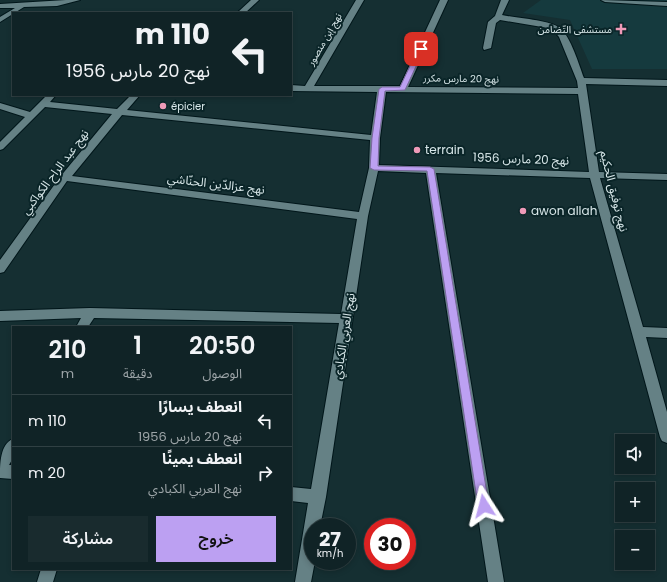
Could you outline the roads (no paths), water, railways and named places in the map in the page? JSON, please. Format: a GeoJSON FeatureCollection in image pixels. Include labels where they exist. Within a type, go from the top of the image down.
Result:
{"type":"FeatureCollection","features":[{"type":"Feature","properties":{"kind":"street"},"geometry":{"type":"LineString","coordinates":[[0,6],[21,6],[76,0]]}},
{"type":"Feature","properties":{"kind":"street"},"geometry":{"type":"LineString","coordinates":[[242,12],[255,0]]}},
{"type":"Feature","properties":{"kind":"street","name":"نهج إبن منصور"},"geometry":{"type":"LineString","coordinates":[[308,88],[360,0]]}},
{"type":"Feature","properties":{"kind":"street"},"geometry":{"type":"LineString","coordinates":[[403,89],[444,0]]}},
{"type":"Feature","properties":{"kind":"street"},"geometry":{"type":"LineString","coordinates":[[487,48],[492,22],[498,17],[505,0]]}},
{"type":"Feature","properties":{"kind":"street"},"geometry":{"type":"LineString","coordinates":[[605,0],[667,4]]}},
{"type":"Feature","properties":{"kind":"street"},"geometry":{"type":"LineString","coordinates":[[56,2],[58,12]]}},
{"type":"Feature","properties":{"kind":"street"},"geometry":{"type":"LineString","coordinates":[[0,20],[21,6]]}},
{"type":"Feature","properties":{"kind":"street","name":"نهج توفيق الحكيم"},"geometry":{"type":"LineString","coordinates":[[498,17],[536,22],[557,29],[563,36],[581,86],[594,174],[667,437]]}},
{"type":"Feature","properties":{"kind":"street","name":"نهج 20 مارس مكرر"},"geometry":{"type":"LineString","coordinates":[[292,88],[403,89],[667,83]]}},
{"type":"Feature","properties":{"kind":"street","name":"نهج العربي الكبادي"},"geometry":{"type":"LineString","coordinates":[[303,582],[363,216],[374,168],[375,138],[382,89]]}},
{"type":"Feature","properties":{"kind":"street"},"geometry":{"type":"LineString","coordinates":[[0,147],[51,96]]}},
{"type":"Feature","properties":{"kind":"street","name":"نهج عبد الراح الكواكبي"},"geometry":{"type":"LineString","coordinates":[[0,270],[65,178],[118,112],[135,96]]}},
{"type":"Feature","properties":{"kind":"street"},"geometry":{"type":"LineString","coordinates":[[43,104],[375,138]]}},
{"type":"Feature","properties":{"kind":"street"},"geometry":{"type":"LineString","coordinates":[[0,106],[32,116]]}},
{"type":"Feature","properties":{"kind":"street","name":"نهج 20 مارس 1956"},"geometry":{"type":"LineString","coordinates":[[374,168],[667,177]]}},
{"type":"Feature","properties":{"kind":"street"},"geometry":{"type":"LineString","coordinates":[[430,169],[496,582]]}},
{"type":"Feature","properties":{"kind":"street","name":"نهج عزالدّين الحنّاشي"},"geometry":{"type":"LineString","coordinates":[[65,178],[363,216]]}},
{"type":"Feature","properties":{"kind":"street"},"geometry":{"type":"LineString","coordinates":[[0,316],[90,313],[347,319]]}},
{"type":"Feature","properties":{"kind":"street"},"geometry":{"type":"LineString","coordinates":[[83,326],[90,313]]}},
{"type":"Feature","properties":{"kind":"street"},"geometry":{"type":"LineString","coordinates":[[638,332],[667,333]]}},
{"type":"Feature","properties":{"kind":"street"},"geometry":{"type":"LineString","coordinates":[[0,467],[12,447]]}},
{"type":"Feature","properties":{"kind":"street"},"geometry":{"type":"LineString","coordinates":[[0,471],[12,472]]}},
{"type":"Feature","properties":{"kind":"street"},"geometry":{"type":"LineString","coordinates":[[292,494],[318,497]]}},
{"type":"Feature","properties":{"kind":"street"},"geometry":{"type":"LineString","coordinates":[[45,582],[49,570]]}},
{"type":"Feature","properties":{"kind":"place","name":"مستشفى التّضامن"},"geometry":{"type":"Point","coordinates":[621,29]}},
{"type":"Feature","properties":{"kind":"place","name":"épicier"},"geometry":{"type":"Point","coordinates":[163,106]}},
{"type":"Feature","properties":{"kind":"place","name":"terrain"},"geometry":{"type":"Point","coordinates":[417,150]}},
{"type":"Feature","properties":{"kind":"place","name":"awon allah"},"geometry":{"type":"Point","coordinates":[523,211]}}]}
